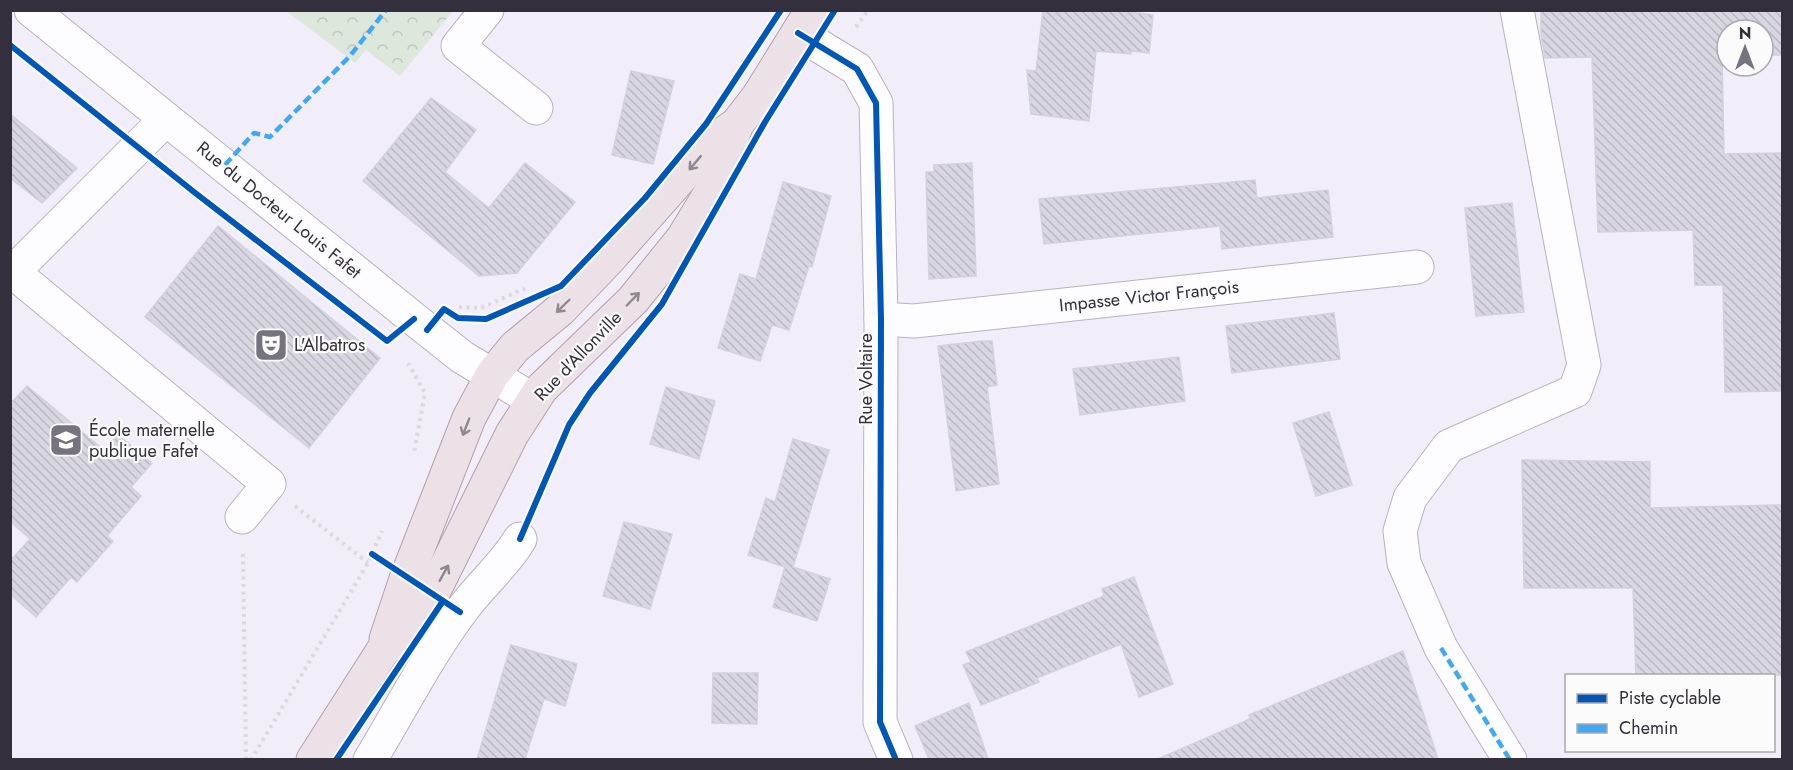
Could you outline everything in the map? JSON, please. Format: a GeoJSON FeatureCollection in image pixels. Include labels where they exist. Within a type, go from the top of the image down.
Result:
{"type":"FeatureCollection","features":[{"type":"Feature","properties":{"kind":"main road","name":"Rue d'Allonville"},"geometry":{"type":"LineString","coordinates":[[382,652],[406,579],[469,417],[492,375],[515,347],[560,310],[608,260],[714,140],[737,124],[758,97],[805,22]]}},
{"type":"Feature","properties":{"kind":"main road","name":"Rue d'Allonville"},"geometry":{"type":"LineString","coordinates":[[313,759],[382,652],[432,595],[512,434],[533,400],[541,389],[633,300],[683,238],[714,187],[737,124]]}},
{"type":"Feature","properties":{"kind":"street","name":"Rue du Docteur Louis Fafet"},"geometry":{"type":"LineString","coordinates":[[31,10],[462,357],[533,400]]}},
{"type":"Feature","properties":{"kind":"street"},"geometry":{"type":"LineString","coordinates":[[487,10],[458,46],[536,108]]}},
{"type":"Feature","properties":{"kind":"street"},"geometry":{"type":"LineString","coordinates":[[1510,759],[1441,648],[1404,563],[1400,531],[1410,498],[1449,446],[1575,391],[1584,365],[1517,10]]}},
{"type":"Feature","properties":{"kind":"street","name":"Rue Voltaire"},"geometry":{"type":"LineString","coordinates":[[805,22],[857,69],[876,103],[881,319],[880,722],[896,759]]}},
{"type":"Feature","properties":{"kind":"street"},"geometry":{"type":"LineString","coordinates":[[166,119],[13,272],[268,484],[242,517]]}},
{"type":"Feature","properties":{"kind":"street","name":"Impasse Victor François"},"geometry":{"type":"LineString","coordinates":[[881,319],[914,321],[1417,267]]}},
{"type":"Feature","properties":{"kind":"street"},"geometry":{"type":"LineString","coordinates":[[370,759],[460,612],[478,588],[506,562],[520,539]]}},
{"type":"Feature","properties":{"kind":"path"},"geometry":{"type":"LineString","coordinates":[[414,319],[438,295],[460,308],[481,308],[531,286]]}},
{"type":"Feature","properties":{"kind":"path"},"geometry":{"type":"LineString","coordinates":[[406,361],[425,393],[411,462]]}},
{"type":"Feature","properties":{"kind":"path"},"geometry":{"type":"LineString","coordinates":[[268,484],[368,563]]}},
{"type":"Feature","properties":{"kind":"path"},"geometry":{"type":"LineString","coordinates":[[242,517],[249,759]]}},
{"type":"Feature","properties":{"kind":"path"},"geometry":{"type":"LineString","coordinates":[[249,759],[368,563],[387,521]]}},
{"type":"Feature","properties":{"kind":"path"},"geometry":{"type":"LineString","coordinates":[[372,554],[406,579]]}},
{"type":"Feature","properties":{"kind":"green space"},"geometry":{"type":"Polygon","coordinates":[[[286,11],[453,11],[400,76],[366,50],[355,63],[286,11]]]}},
{"type":"Feature","properties":{"kind":"building"},"geometry":{"type":"Polygon","coordinates":[[[1043,10],[1116,10],[1153,15],[1149,53],[1096,51],[1089,121],[1031,114],[1027,70],[1036,71],[1043,10]]]}},
{"type":"Feature","properties":{"kind":"building"},"geometry":{"type":"Polygon","coordinates":[[[1541,10],[1782,10],[1782,55],[1775,55],[1775,18],[1715,18],[1715,78],[1722,78],[1724,154],[1782,153],[1782,391],[1725,392],[1723,285],[1695,285],[1693,230],[1598,232],[1592,57],[1545,58],[1541,35],[1541,10]]]}},
{"type":"Feature","properties":{"kind":"building"},"geometry":{"type":"Polygon","coordinates":[[[631,71],[674,81],[653,164],[612,155],[631,71]]]}},
{"type":"Feature","properties":{"kind":"building"},"geometry":{"type":"Polygon","coordinates":[[[431,98],[476,130],[445,172],[489,208],[525,163],[575,202],[517,273],[479,276],[363,181],[431,98]]]}},
{"type":"Feature","properties":{"kind":"building"},"geometry":{"type":"Polygon","coordinates":[[[10,114],[77,168],[42,203],[10,178],[10,114]]]}},
{"type":"Feature","properties":{"kind":"building"},"geometry":{"type":"Polygon","coordinates":[[[972,163],[976,276],[929,279],[926,172],[934,172],[934,165],[972,163]]]}},
{"type":"Feature","properties":{"kind":"building"},"geometry":{"type":"Polygon","coordinates":[[[1255,180],[1257,198],[1328,190],[1333,237],[1222,249],[1220,226],[1044,244],[1039,199],[1255,180]]]}},
{"type":"Feature","properties":{"kind":"building"},"geometry":{"type":"Polygon","coordinates":[[[783,182],[831,196],[812,267],[809,266],[789,330],[772,325],[760,361],[718,348],[740,274],[756,279],[783,182]]]}},
{"type":"Feature","properties":{"kind":"building"},"geometry":{"type":"Polygon","coordinates":[[[1512,203],[1524,312],[1476,316],[1465,208],[1512,203]]]}},
{"type":"Feature","properties":{"kind":"building"},"geometry":{"type":"Polygon","coordinates":[[[218,226],[380,358],[309,448],[145,317],[218,226]]]}},
{"type":"Feature","properties":{"kind":"building"},"geometry":{"type":"Polygon","coordinates":[[[1334,313],[1340,359],[1232,373],[1226,326],[1334,313]]]}},
{"type":"Feature","properties":{"kind":"building"},"geometry":{"type":"Polygon","coordinates":[[[992,341],[997,385],[987,387],[999,484],[956,491],[938,346],[992,341]]]}},
{"type":"Feature","properties":{"kind":"building"},"geometry":{"type":"Polygon","coordinates":[[[1179,357],[1185,401],[1080,415],[1073,369],[1179,357]]]}},
{"type":"Feature","properties":{"kind":"building"},"geometry":{"type":"Polygon","coordinates":[[[27,386],[104,450],[118,435],[152,463],[131,487],[141,496],[107,536],[113,541],[77,582],[71,577],[36,617],[10,594],[10,561],[30,539],[10,521],[10,404],[27,386]]]}},
{"type":"Feature","properties":{"kind":"building"},"geometry":{"type":"Polygon","coordinates":[[[666,387],[715,401],[699,459],[650,444],[666,387]]]}},
{"type":"Feature","properties":{"kind":"building"},"geometry":{"type":"Polygon","coordinates":[[[1329,412],[1352,485],[1316,496],[1293,423],[1329,412]]]}},
{"type":"Feature","properties":{"kind":"building"},"geometry":{"type":"Polygon","coordinates":[[[793,439],[829,450],[793,567],[830,579],[817,621],[773,607],[785,567],[748,555],[766,498],[775,502],[793,439]]]}},
{"type":"Feature","properties":{"kind":"building"},"geometry":{"type":"Polygon","coordinates":[[[1522,460],[1650,462],[1650,508],[1782,505],[1782,675],[1636,674],[1633,588],[1524,588],[1522,460]]]}},
{"type":"Feature","properties":{"kind":"building"},"geometry":{"type":"Polygon","coordinates":[[[624,522],[672,534],[650,609],[603,596],[624,522]]]}},
{"type":"Feature","properties":{"kind":"building"},"geometry":{"type":"Polygon","coordinates":[[[1134,577],[1173,684],[1139,697],[1121,644],[1037,678],[1039,682],[981,705],[963,665],[971,662],[966,652],[1104,596],[1102,589],[1134,577]]]}},
{"type":"Feature","properties":{"kind":"building"},"geometry":{"type":"Polygon","coordinates":[[[511,645],[577,664],[565,706],[544,699],[525,759],[477,759],[511,645]]]}},
{"type":"Feature","properties":{"kind":"building"},"geometry":{"type":"Polygon","coordinates":[[[1403,651],[1438,759],[1158,759],[1250,719],[1249,715],[1403,651]]]}},
{"type":"Feature","properties":{"kind":"building"},"geometry":{"type":"Polygon","coordinates":[[[713,673],[758,673],[757,724],[712,723],[713,673]]]}},
{"type":"Feature","properties":{"kind":"building"},"geometry":{"type":"Polygon","coordinates":[[[969,703],[988,759],[929,759],[915,726],[969,703]]]}},
{"type":"Feature","properties":{"kind":"marked path"},"geometry":{"type":"LineString","coordinates":[[225,165],[254,133],[270,137],[350,56],[386,10]]}},
{"type":"Feature","properties":{"kind":"marked path"},"geometry":{"type":"LineString","coordinates":[[1441,648],[1510,760]]}},
{"type":"Feature","properties":{"kind":"cycle path"},"geometry":{"type":"LineString","coordinates":[[427,330],[444,309],[458,318],[486,319],[561,286],[645,198],[706,124],[781,10]]}},
{"type":"Feature","properties":{"kind":"cycle path"},"geometry":{"type":"LineString","coordinates":[[520,539],[569,425],[590,393],[662,304],[765,122],[835,10]]}},
{"type":"Feature","properties":{"kind":"cycle path"},"geometry":{"type":"LineString","coordinates":[[798,33],[857,69],[876,103],[881,319],[880,722],[896,760]]}},
{"type":"Feature","properties":{"kind":"cycle path"},"geometry":{"type":"LineString","coordinates":[[10,45],[194,192],[387,341],[414,319]]}},
{"type":"Feature","properties":{"kind":"cycle path"},"geometry":{"type":"LineString","coordinates":[[372,554],[460,612]]}},
{"type":"Feature","properties":{"kind":"cycle path"},"geometry":{"type":"LineString","coordinates":[[336,760],[443,601]]}},
{"type":"Feature","properties":{"kind":"place","name":"L'Albatros"},"geometry":{"type":"Point","coordinates":[271,345]}},
{"type":"Feature","properties":{"kind":"place","name":"École maternelle publique Fafet"},"geometry":{"type":"Point","coordinates":[66,440]}}]}
